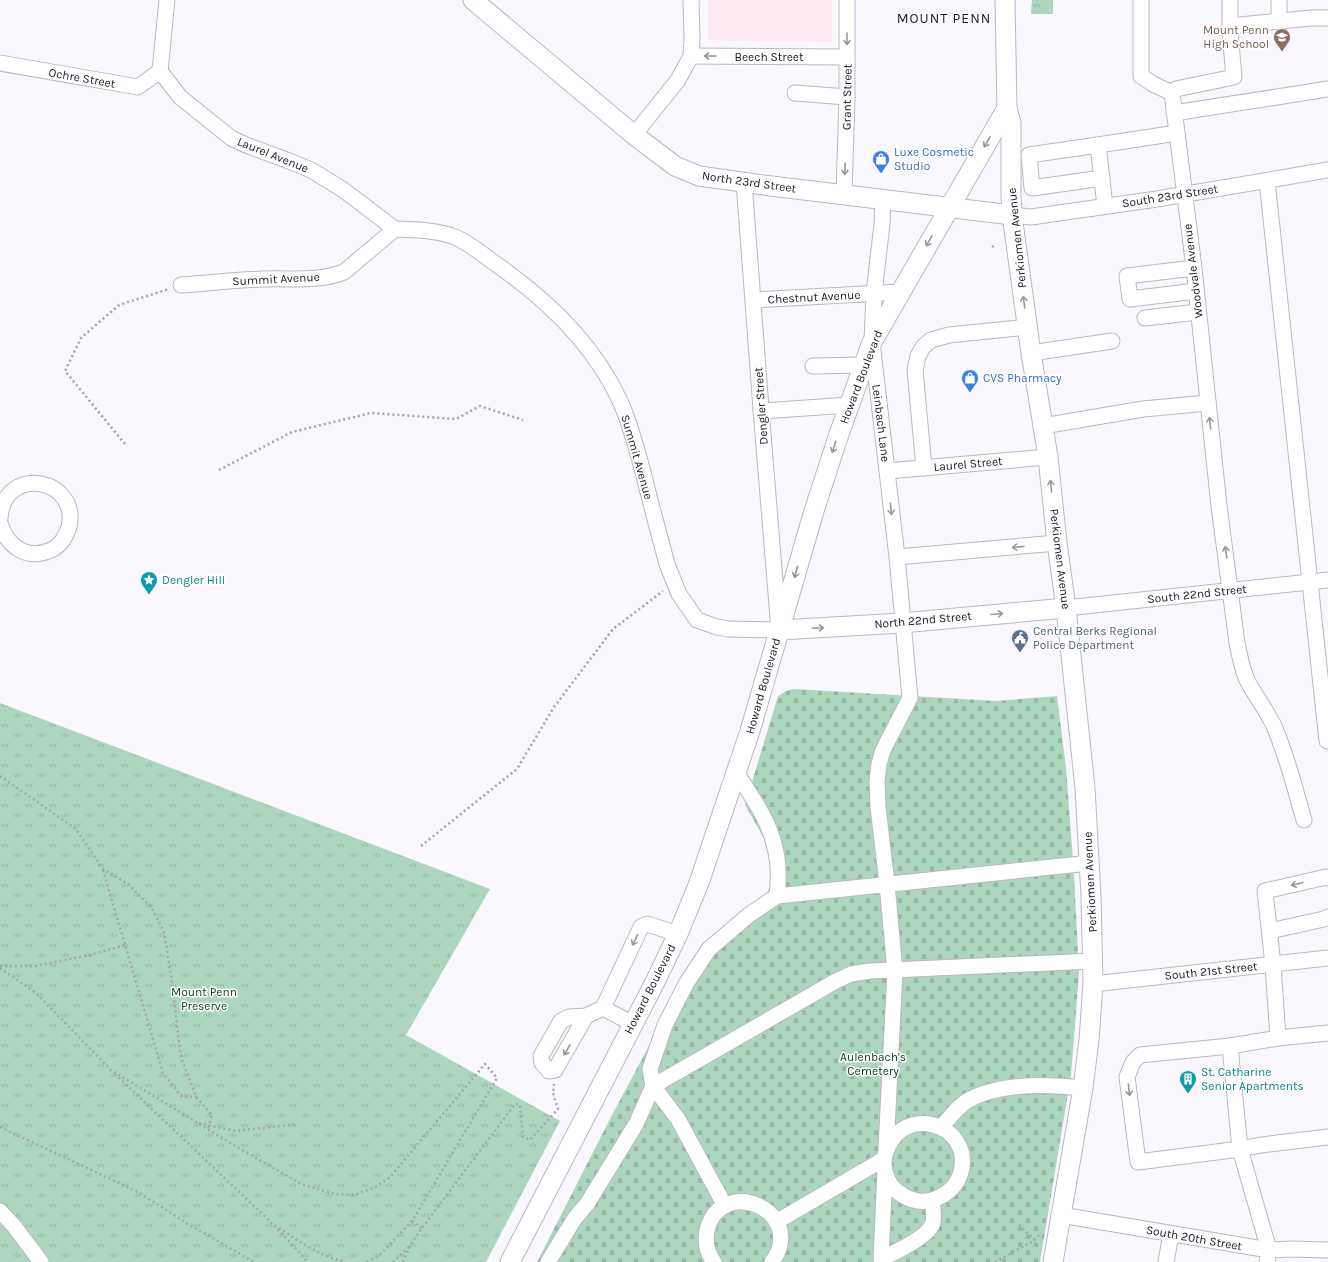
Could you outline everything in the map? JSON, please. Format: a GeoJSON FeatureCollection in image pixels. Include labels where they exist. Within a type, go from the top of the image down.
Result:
{"type":"FeatureCollection","features":[{"type":"Feature","properties":{"kind":"main road","name":"North 23rd Street"},"geometry":{"type":"LineString","coordinates":[[473,0],[634,135],[675,166],[699,176],[1012,215]]}},
{"type":"Feature","properties":{"kind":"main road","name":"Perkiomen Avenue"},"geometry":{"type":"LineString","coordinates":[[1005,0],[1007,108],[1011,123],[1012,215],[1027,327],[1048,457],[1085,788],[1090,863],[1093,984],[1089,1040],[1083,1088],[1053,1262]]}},
{"type":"Feature","properties":{"kind":"main road","name":"Howard Boulevard"},"geometry":{"type":"LineString","coordinates":[[510,1262],[678,934],[699,883],[750,731],[814,511],[849,405],[872,342],[1007,108]]}},
{"type":"Feature","properties":{"kind":"main road","name":"North 22nd Street"},"geometry":{"type":"LineString","coordinates":[[779,630],[902,623],[1066,608]]}},
{"type":"Feature","properties":{"kind":"street"},"geometry":{"type":"LineString","coordinates":[[160,71],[167,0]]}},
{"type":"Feature","properties":{"kind":"street"},"geometry":{"type":"LineString","coordinates":[[634,135],[678,80],[691,56],[691,0]]}},
{"type":"Feature","properties":{"kind":"street","name":"Grant Street"},"geometry":{"type":"LineString","coordinates":[[844,194],[847,97],[847,0]]}},
{"type":"Feature","properties":{"kind":"street"},"geometry":{"type":"LineString","coordinates":[[1141,0],[1141,76],[1153,84],[1172,93],[1176,89],[1234,77],[1230,32],[1230,0]]}},
{"type":"Feature","properties":{"kind":"street"},"geometry":{"type":"LineString","coordinates":[[1279,0],[1279,22]]}},
{"type":"Feature","properties":{"kind":"street"},"geometry":{"type":"LineString","coordinates":[[1230,26],[1311,18],[1328,18]]}},
{"type":"Feature","properties":{"kind":"street","name":"Beech Street"},"geometry":{"type":"LineString","coordinates":[[691,56],[847,57]]}},
{"type":"Feature","properties":{"kind":"street","name":"Ochre Street"},"geometry":{"type":"LineString","coordinates":[[0,63],[138,87],[160,71]]}},
{"type":"Feature","properties":{"kind":"street","name":"Laurel Avenue"},"geometry":{"type":"LineString","coordinates":[[160,71],[180,97],[231,138],[246,146],[311,170],[342,189],[396,229]]}},
{"type":"Feature","properties":{"kind":"street"},"geometry":{"type":"LineString","coordinates":[[1174,113],[1328,89]]}},
{"type":"Feature","properties":{"kind":"street"},"geometry":{"type":"LineString","coordinates":[[795,93],[847,97]]}},
{"type":"Feature","properties":{"kind":"street","name":"Woodvale Avenue"},"geometry":{"type":"LineString","coordinates":[[1172,93],[1194,268],[1219,506],[1237,643],[1241,664],[1248,683],[1274,726],[1286,758],[1304,820]]}},
{"type":"Feature","properties":{"kind":"street"},"geometry":{"type":"LineString","coordinates":[[1102,178],[1032,188],[1029,154],[1177,133]]}},
{"type":"Feature","properties":{"kind":"street"},"geometry":{"type":"LineString","coordinates":[[1098,145],[1105,206]]}},
{"type":"Feature","properties":{"kind":"street","name":"South 23rd Street"},"geometry":{"type":"LineString","coordinates":[[1012,215],[1031,217],[1267,181],[1328,170]]}},
{"type":"Feature","properties":{"kind":"street"},"geometry":{"type":"LineString","coordinates":[[1267,181],[1327,741]]}},
{"type":"Feature","properties":{"kind":"street","name":"Dengler Street"},"geometry":{"type":"LineString","coordinates":[[744,182],[779,630]]}},
{"type":"Feature","properties":{"kind":"street","name":"Leinbach Lane"},"geometry":{"type":"LineString","coordinates":[[883,200],[882,224],[874,293],[872,342],[897,557],[910,698],[883,750],[879,764],[877,781],[878,807],[895,971],[881,1259],[926,1234],[933,1224],[932,1201]]}},
{"type":"Feature","properties":{"kind":"street","name":"Summit Avenue"},"geometry":{"type":"LineString","coordinates":[[181,285],[264,279],[311,279],[334,276],[344,272],[396,229],[426,230],[454,237],[472,247],[519,280],[556,312],[581,340],[611,385],[620,401],[633,435],[667,564],[679,594],[697,620],[728,629],[779,630]]}},
{"type":"Feature","properties":{"kind":"street"},"geometry":{"type":"LineString","coordinates":[[1194,268],[1127,276],[1130,299],[1196,291]]}},
{"type":"Feature","properties":{"kind":"street","name":"Chestnut Avenue"},"geometry":{"type":"LineString","coordinates":[[754,300],[900,292]]}},
{"type":"Feature","properties":{"kind":"street"},"geometry":{"type":"LineString","coordinates":[[1145,318],[1198,312]]}},
{"type":"Feature","properties":{"kind":"street"},"geometry":{"type":"LineString","coordinates":[[924,468],[915,370],[918,356],[923,347],[932,340],[949,335],[1027,327]]}},
{"type":"Feature","properties":{"kind":"street"},"geometry":{"type":"LineString","coordinates":[[1031,353],[1112,341]]}},
{"type":"Feature","properties":{"kind":"street"},"geometry":{"type":"LineString","coordinates":[[812,366],[864,365]]}},
{"type":"Feature","properties":{"kind":"street"},"geometry":{"type":"LineString","coordinates":[[1043,426],[1143,409],[1208,403]]}},
{"type":"Feature","properties":{"kind":"street"},"geometry":{"type":"LineString","coordinates":[[761,412],[849,405]]}},
{"type":"Feature","properties":{"kind":"street","name":"Laurel Street"},"geometry":{"type":"LineString","coordinates":[[887,471],[1048,457]]}},
{"type":"Feature","properties":{"kind":"street"},"geometry":{"type":"LineString","coordinates":[[0,518],[5,499],[13,491],[23,485],[34,483],[46,485],[56,490],[64,499],[69,509],[70,521],[67,532],[61,542],[52,549],[41,553],[30,553],[19,550],[9,543],[1,530]]}},
{"type":"Feature","properties":{"kind":"street"},"geometry":{"type":"LineString","coordinates":[[897,557],[1057,543]]}},
{"type":"Feature","properties":{"kind":"street","name":"South 22nd Street"},"geometry":{"type":"LineString","coordinates":[[1066,608],[1328,580]]}},
{"type":"Feature","properties":{"kind":"street"},"geometry":{"type":"LineString","coordinates":[[736,773],[764,819],[774,842],[778,861],[779,882],[777,896]]}},
{"type":"Feature","properties":{"kind":"street"},"geometry":{"type":"LineString","coordinates":[[725,1206],[678,1119],[653,1086],[650,1069],[665,1025],[686,984],[710,949],[749,915],[777,896],[1090,863]]}},
{"type":"Feature","properties":{"kind":"street"},"geometry":{"type":"LineString","coordinates":[[1278,1038],[1270,931],[1265,892],[1326,877],[1328,878]]}},
{"type":"Feature","properties":{"kind":"street"},"geometry":{"type":"LineString","coordinates":[[1270,931],[1324,920],[1328,917]]}},
{"type":"Feature","properties":{"kind":"street"},"geometry":{"type":"LineString","coordinates":[[555,1070],[586,1016],[603,1008],[641,927],[647,924],[678,934]]}},
{"type":"Feature","properties":{"kind":"street","name":"South 21st Street"},"geometry":{"type":"LineString","coordinates":[[1093,984],[1328,958]]}},
{"type":"Feature","properties":{"kind":"street"},"geometry":{"type":"LineString","coordinates":[[548,1262],[575,1218],[591,1197],[636,1124],[653,1086],[836,981],[851,974],[870,971],[1093,961]]}},
{"type":"Feature","properties":{"kind":"street"},"geometry":{"type":"LineString","coordinates":[[603,1008],[633,1024]]}},
{"type":"Feature","properties":{"kind":"street"},"geometry":{"type":"LineString","coordinates":[[1328,1033],[1278,1038],[1230,1046],[1140,1055],[1133,1062],[1127,1077],[1138,1162],[1328,1137]]}},
{"type":"Feature","properties":{"kind":"street"},"geometry":{"type":"LineString","coordinates":[[1230,1046],[1240,1149],[1268,1256]]}},
{"type":"Feature","properties":{"kind":"street"},"geometry":{"type":"LineString","coordinates":[[941,1127],[966,1102],[984,1093],[1006,1087],[1060,1086],[1083,1088]]}},
{"type":"Feature","properties":{"kind":"street"},"geometry":{"type":"LineString","coordinates":[[928,1123],[941,1127],[950,1134],[957,1143],[962,1155],[962,1167],[959,1178],[952,1189],[943,1196],[932,1201],[920,1201],[908,1198],[897,1192],[890,1183],[885,1160],[893,1137],[903,1129],[915,1124],[928,1123]]}},
{"type":"Feature","properties":{"kind":"street"},"geometry":{"type":"LineString","coordinates":[[776,1222],[885,1160]]}},
{"type":"Feature","properties":{"kind":"street"},"geometry":{"type":"LineString","coordinates":[[710,1261],[706,1235],[709,1224],[716,1214],[725,1206],[736,1202],[748,1202],[759,1205],[769,1212],[776,1222],[780,1233],[780,1245],[772,1262]]}},
{"type":"Feature","properties":{"kind":"street"},"geometry":{"type":"LineString","coordinates":[[0,1211],[14,1226],[42,1262]]}},
{"type":"Feature","properties":{"kind":"street","name":"South 20th Street"},"geometry":{"type":"LineString","coordinates":[[1060,1222],[1171,1234],[1268,1256],[1292,1249],[1328,1250]]}},
{"type":"Feature","properties":{"kind":"street"},"geometry":{"type":"LineString","coordinates":[[1166,1262],[1171,1234]]}},
{"type":"Feature","properties":{"kind":"path"},"geometry":{"type":"LineString","coordinates":[[125,444],[65,371],[81,338],[119,305],[181,285]]}},
{"type":"Feature","properties":{"kind":"path"},"geometry":{"type":"LineString","coordinates":[[219,470],[292,432],[371,413],[456,419],[480,406],[523,420]]}},
{"type":"Feature","properties":{"kind":"path"},"geometry":{"type":"LineString","coordinates":[[421,846],[516,769],[554,707],[613,629],[674,583]]}},
{"type":"Feature","properties":{"kind":"path"},"geometry":{"type":"LineString","coordinates":[[0,776],[76,828],[103,869],[163,1073],[181,1096],[197,1098]]}},
{"type":"Feature","properties":{"kind":"path"},"geometry":{"type":"LineString","coordinates":[[103,869],[128,884],[151,907],[164,932],[172,982],[181,1058],[197,1098],[212,1115],[208,1129]]}},
{"type":"Feature","properties":{"kind":"path"},"geometry":{"type":"LineString","coordinates":[[0,967],[35,966],[90,955],[125,945]]}},
{"type":"Feature","properties":{"kind":"path"},"geometry":{"type":"LineString","coordinates":[[0,967],[36,993],[111,1070],[275,1226],[308,1262]]}},
{"type":"Feature","properties":{"kind":"path"},"geometry":{"type":"LineString","coordinates":[[111,1070],[300,1184],[335,1194],[354,1194],[374,1188],[390,1177],[484,1064],[497,1078],[412,1221],[379,1256],[365,1262]]}},
{"type":"Feature","properties":{"kind":"path"},"geometry":{"type":"LineString","coordinates":[[394,1262],[411,1244],[515,1104],[520,1105],[524,1138],[530,1140],[558,1109],[553,1094],[555,1070]]}},
{"type":"Feature","properties":{"kind":"path"},"geometry":{"type":"LineString","coordinates":[[197,1123],[234,1131],[298,1124]]}},
{"type":"Feature","properties":{"kind":"path"},"geometry":{"type":"LineString","coordinates":[[0,1127],[138,1192],[188,1224],[254,1262]]}},
{"type":"Feature","properties":{"kind":"path"},"geometry":{"type":"LineString","coordinates":[[412,1221],[422,1228]]}},
{"type":"Feature","properties":{"kind":"path"},"geometry":{"type":"LineString","coordinates":[[995,1262],[1035,1240],[1043,1227],[1060,1222]]}},
{"type":"Feature","properties":{"kind":"path"},"geometry":{"type":"LineString","coordinates":[[1019,1225],[1035,1240]]}},
{"type":"Feature","properties":{"kind":"path"},"geometry":{"type":"LineString","coordinates":[[275,1226],[315,1252],[346,1262]]}},
{"type":"Feature","properties":{"kind":"path"},"geometry":{"type":"LineString","coordinates":[[403,1262],[411,1244]]}},
{"type":"Feature","properties":{"kind":"shaded area"},"geometry":{"type":"Polygon","coordinates":[[[708,0],[832,0],[832,42],[708,40],[708,0]]]}},
{"type":"Feature","properties":{"kind":"green space"},"geometry":{"type":"Polygon","coordinates":[[[1032,0],[1053,0],[1053,14],[1031,14],[1032,0]]]}},
{"type":"Feature","properties":{"kind":"green space","name":"Aulenbach's Cemetery"},"geometry":{"type":"Polygon","coordinates":[[[794,689],[996,701],[1057,696],[1066,768],[1074,873],[1079,974],[1071,1075],[1040,1262],[537,1262],[610,1119],[702,946],[761,901],[769,889],[772,877],[772,865],[769,852],[745,805],[778,696],[786,691],[794,689]]]}},
{"type":"Feature","properties":{"kind":"green space","name":"Mount Penn Preserve"},"geometry":{"type":"Polygon","coordinates":[[[0,703],[490,889],[406,1035],[560,1121],[486,1262],[0,1262],[0,703]]]}},
{"type":"Feature","properties":{"kind":"place","name":"Mount Penn High School"},"geometry":{"type":"Point","coordinates":[1282,52]}},
{"type":"Feature","properties":{"kind":"place","name":"Luxe Cosmetic Studio"},"geometry":{"type":"Point","coordinates":[881,174]}},
{"type":"Feature","properties":{"kind":"place","name":"CVS Pharmacy"},"geometry":{"type":"Point","coordinates":[970,393]}},
{"type":"Feature","properties":{"kind":"place","name":"Dengler Hill"},"geometry":{"type":"Point","coordinates":[149,595]}},
{"type":"Feature","properties":{"kind":"place","name":"Central Berks Regional Police Department"},"geometry":{"type":"Point","coordinates":[1020,653]}},
{"type":"Feature","properties":{"kind":"place","name":"St. Catharine Senior Apartments"},"geometry":{"type":"Point","coordinates":[1188,1094]}},
{"type":"Feature","properties":{"kind":"district","name":"MOUNT PENN"},"geometry":{"type":"Point","coordinates":[944,18]}}]}
